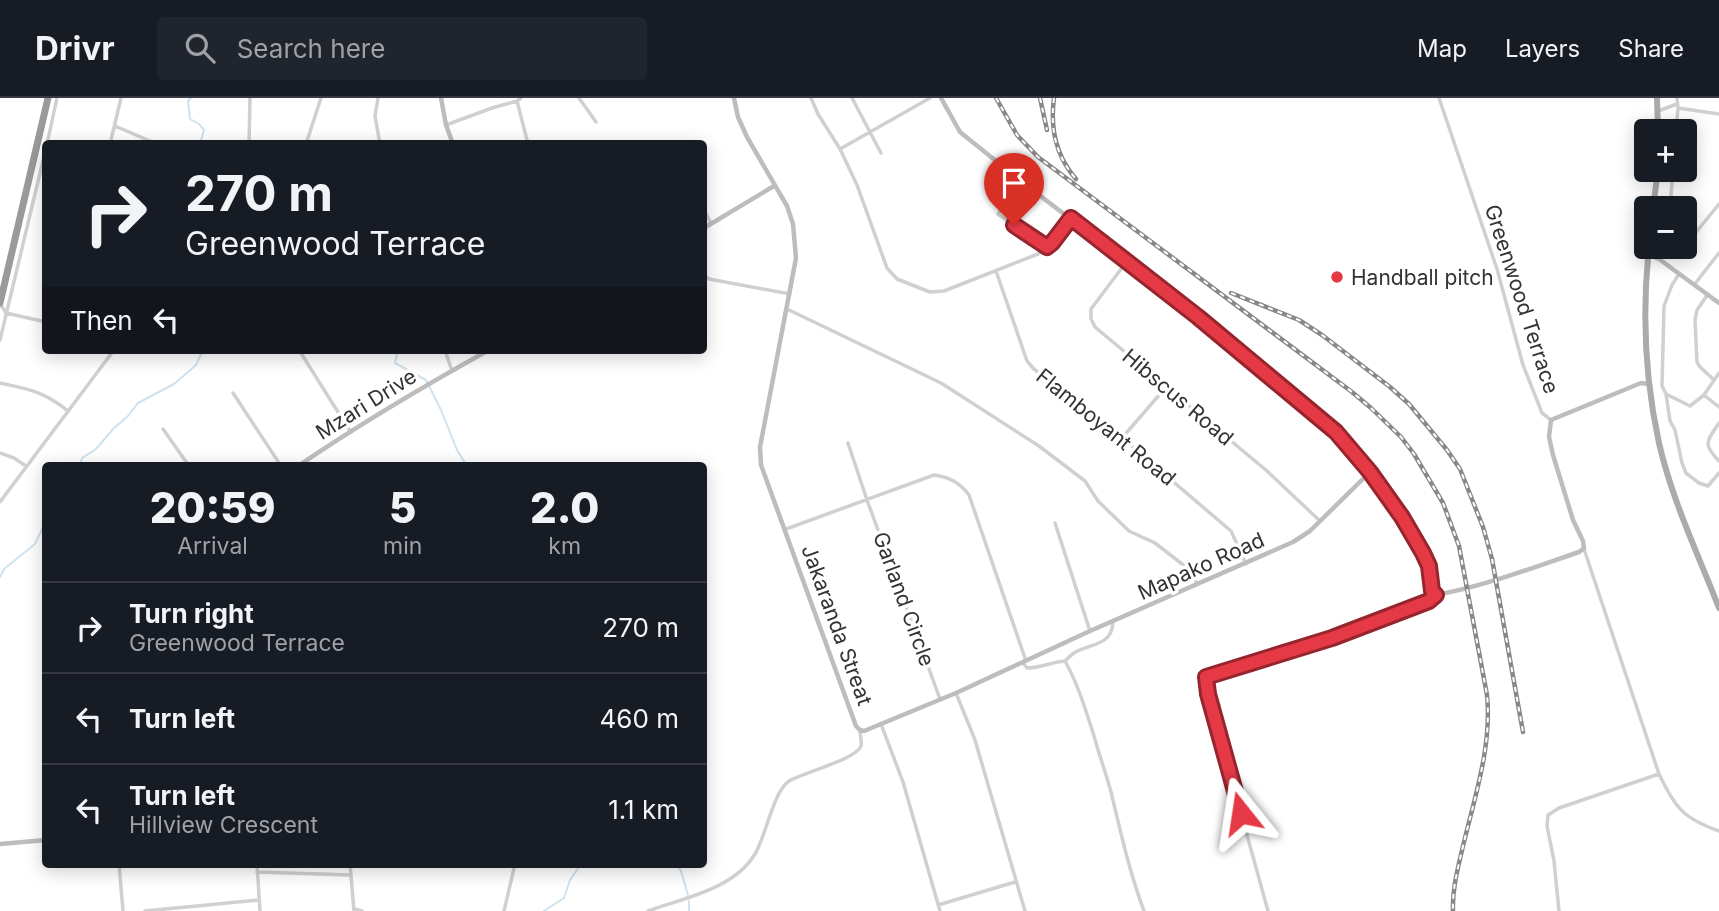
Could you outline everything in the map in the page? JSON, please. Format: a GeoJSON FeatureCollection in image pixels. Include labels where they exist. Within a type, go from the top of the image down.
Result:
{"type":"FeatureCollection","features":[{"type":"Feature","properties":{"kind":"highway"},"geometry":{"type":"LineString","coordinates":[[0,303],[48,98]]}},
{"type":"Feature","properties":{"kind":"main road"},"geometry":{"type":"LineString","coordinates":[[1657,98],[1658,119]]}},
{"type":"Feature","properties":{"kind":"main road"},"geometry":{"type":"LineString","coordinates":[[1648,259],[1645,336],[1649,384],[1659,443],[1678,506],[1719,608]]}},
{"type":"Feature","properties":{"kind":"street"},"geometry":{"type":"LineString","coordinates":[[47,140],[57,98]]}},
{"type":"Feature","properties":{"kind":"street"},"geometry":{"type":"LineString","coordinates":[[111,140],[121,98]]}},
{"type":"Feature","properties":{"kind":"street"},"geometry":{"type":"LineString","coordinates":[[249,140],[250,98]]}},
{"type":"Feature","properties":{"kind":"street"},"geometry":{"type":"LineString","coordinates":[[307,140],[321,98]]}},
{"type":"Feature","properties":{"kind":"street"},"geometry":{"type":"LineString","coordinates":[[378,98],[375,116],[379,140]]}},
{"type":"Feature","properties":{"kind":"street"},"geometry":{"type":"LineString","coordinates":[[441,98],[452,140]]}},
{"type":"Feature","properties":{"kind":"street"},"geometry":{"type":"LineString","coordinates":[[579,98],[596,121]]}},
{"type":"Feature","properties":{"kind":"street"},"geometry":{"type":"LineString","coordinates":[[707,226],[774,186],[738,117],[734,98]]}},
{"type":"Feature","properties":{"kind":"street"},"geometry":{"type":"LineString","coordinates":[[811,98],[858,185],[887,268],[897,279],[930,292],[944,291],[1038,254],[1052,243],[1071,218]]}},
{"type":"Feature","properties":{"kind":"street"},"geometry":{"type":"LineString","coordinates":[[852,98],[881,153]]}},
{"type":"Feature","properties":{"kind":"street"},"geometry":{"type":"LineString","coordinates":[[840,149],[930,98]]}},
{"type":"Feature","properties":{"kind":"street"},"geometry":{"type":"LineString","coordinates":[[942,98],[960,132],[1198,317],[1336,432],[1370,472],[1402,517],[1429,566],[1432,591],[1436,595]]}},
{"type":"Feature","properties":{"kind":"street","name":"Greenwood Terrace"},"geometry":{"type":"LineString","coordinates":[[1439,98],[1497,269],[1523,365],[1542,413],[1552,421],[1549,437],[1553,455],[1659,774],[1674,803],[1684,815],[1719,831]]}},
{"type":"Feature","properties":{"kind":"street"},"geometry":{"type":"LineString","coordinates":[[1676,98],[1677,119]]}},
{"type":"Feature","properties":{"kind":"street"},"geometry":{"type":"LineString","coordinates":[[446,125],[519,99],[527,140]]}},
{"type":"Feature","properties":{"kind":"street"},"geometry":{"type":"LineString","coordinates":[[1658,110],[1678,106],[1719,112]]}},
{"type":"Feature","properties":{"kind":"street"},"geometry":{"type":"LineString","coordinates":[[115,126],[147,140]]}},
{"type":"Feature","properties":{"kind":"street"},"geometry":{"type":"LineString","coordinates":[[0,340],[42,163]]}},
{"type":"Feature","properties":{"kind":"street"},"geometry":{"type":"LineString","coordinates":[[1021,181],[998,214],[1047,247]]}},
{"type":"Feature","properties":{"kind":"street","name":"Jakaranda Streat"},"geometry":{"type":"LineString","coordinates":[[774,186],[787,206],[793,224],[796,258],[760,447],[761,466],[856,726],[860,730]]}},
{"type":"Feature","properties":{"kind":"street"},"geometry":{"type":"LineString","coordinates":[[1697,231],[1719,204]]}},
{"type":"Feature","properties":{"kind":"street"},"geometry":{"type":"LineString","coordinates":[[707,216],[711,223]]}},
{"type":"Feature","properties":{"kind":"street"},"geometry":{"type":"LineString","coordinates":[[1695,285],[1719,253]]}},
{"type":"Feature","properties":{"kind":"street"},"geometry":{"type":"LineString","coordinates":[[1660,259],[1719,303]]}},
{"type":"Feature","properties":{"kind":"street","name":"Hibscus Road"},"geometry":{"type":"LineString","coordinates":[[1127,261],[1091,310],[1095,327],[1267,471],[1320,521]]}},
{"type":"Feature","properties":{"kind":"street","name":"Flamboyant Road"},"geometry":{"type":"LineString","coordinates":[[996,271],[1027,361],[1231,531],[1246,564]]}},
{"type":"Feature","properties":{"kind":"street"},"geometry":{"type":"LineString","coordinates":[[1679,274],[1664,306],[1662,386],[1686,473],[1708,486],[1719,473]]}},
{"type":"Feature","properties":{"kind":"street"},"geometry":{"type":"LineString","coordinates":[[707,277],[790,294]]}},
{"type":"Feature","properties":{"kind":"street"},"geometry":{"type":"LineString","coordinates":[[1708,294],[1697,310],[1695,320],[1697,362],[1714,380]]}},
{"type":"Feature","properties":{"kind":"street"},"geometry":{"type":"LineString","coordinates":[[0,303],[6,313],[42,321]]}},
{"type":"Feature","properties":{"kind":"street"},"geometry":{"type":"LineString","coordinates":[[787,309],[940,383],[1038,446],[1085,481],[1098,501],[1129,531],[1155,543],[1186,567],[1198,585]]}},
{"type":"Feature","properties":{"kind":"street"},"geometry":{"type":"LineString","coordinates":[[0,502],[111,354]]}},
{"type":"Feature","properties":{"kind":"street"},"geometry":{"type":"LineString","coordinates":[[302,354],[350,431]]}},
{"type":"Feature","properties":{"kind":"street"},"geometry":{"type":"LineString","coordinates":[[446,354],[452,371]]}},
{"type":"Feature","properties":{"kind":"street","name":"Mzari Drive"},"geometry":{"type":"LineString","coordinates":[[304,462],[422,387],[482,354]]}},
{"type":"Feature","properties":{"kind":"street"},"geometry":{"type":"LineString","coordinates":[[1666,394],[1690,406],[1704,395],[1719,373]]}},
{"type":"Feature","properties":{"kind":"street"},"geometry":{"type":"LineString","coordinates":[[0,383],[32,390],[53,399],[68,411]]}},
{"type":"Feature","properties":{"kind":"street"},"geometry":{"type":"LineString","coordinates":[[1552,421],[1641,383],[1649,384]]}},
{"type":"Feature","properties":{"kind":"street"},"geometry":{"type":"LineString","coordinates":[[1122,438],[1166,387]]}},
{"type":"Feature","properties":{"kind":"street"},"geometry":{"type":"LineString","coordinates":[[233,393],[278,462]]}},
{"type":"Feature","properties":{"kind":"street"},"geometry":{"type":"LineString","coordinates":[[1704,395],[1719,407]]}},
{"type":"Feature","properties":{"kind":"street"},"geometry":{"type":"LineString","coordinates":[[1719,424],[1707,440],[1708,450],[1719,461]]}},
{"type":"Feature","properties":{"kind":"street"},"geometry":{"type":"LineString","coordinates":[[163,429],[185,462]]}},
{"type":"Feature","properties":{"kind":"street","name":"Garland Circle"},"geometry":{"type":"LineString","coordinates":[[848,443],[940,699]]}},
{"type":"Feature","properties":{"kind":"street"},"geometry":{"type":"LineString","coordinates":[[0,453],[26,466]]}},
{"type":"Feature","properties":{"kind":"street","name":"Mapako Road"},"geometry":{"type":"LineString","coordinates":[[860,730],[864,731],[956,693],[1293,542],[1310,531],[1370,472]]}},
{"type":"Feature","properties":{"kind":"street"},"geometry":{"type":"LineString","coordinates":[[786,529],[934,475],[947,477],[961,485],[970,495],[1027,668],[1065,661],[1074,653],[1106,640],[1110,636],[1113,622]]}},
{"type":"Feature","properties":{"kind":"street"},"geometry":{"type":"LineString","coordinates":[[1055,523],[1090,631]]}},
{"type":"Feature","properties":{"kind":"street"},"geometry":{"type":"LineString","coordinates":[[1268,911],[1208,694],[1206,677],[1332,638],[1429,601],[1436,595],[1468,589],[1579,552],[1584,548]]}},
{"type":"Feature","properties":{"kind":"street"},"geometry":{"type":"LineString","coordinates":[[1065,661],[1087,714],[1111,792],[1137,895],[1144,911]]}},
{"type":"Feature","properties":{"kind":"street"},"geometry":{"type":"LineString","coordinates":[[956,693],[975,740],[1025,911]]}},
{"type":"Feature","properties":{"kind":"street"},"geometry":{"type":"LineString","coordinates":[[881,724],[903,782],[940,911]]}},
{"type":"Feature","properties":{"kind":"street"},"geometry":{"type":"LineString","coordinates":[[648,911],[709,890],[740,872],[756,853],[776,800],[788,782],[858,751],[862,745],[860,730]]}},
{"type":"Feature","properties":{"kind":"street"},"geometry":{"type":"LineString","coordinates":[[1559,911],[1547,826],[1548,815],[1559,808],[1659,774]]}},
{"type":"Feature","properties":{"kind":"street"},"geometry":{"type":"LineString","coordinates":[[0,844],[42,839]]}},
{"type":"Feature","properties":{"kind":"street"},"geometry":{"type":"LineString","coordinates":[[119,868],[123,911]]}},
{"type":"Feature","properties":{"kind":"street"},"geometry":{"type":"LineString","coordinates":[[257,868],[260,911]]}},
{"type":"Feature","properties":{"kind":"street"},"geometry":{"type":"LineString","coordinates":[[350,868],[355,910],[362,911]]}},
{"type":"Feature","properties":{"kind":"street"},"geometry":{"type":"LineString","coordinates":[[504,911],[514,868]]}},
{"type":"Feature","properties":{"kind":"street"},"geometry":{"type":"LineString","coordinates":[[257,872],[351,875]]}},
{"type":"Feature","properties":{"kind":"street"},"geometry":{"type":"LineString","coordinates":[[938,905],[1016,881]]}},
{"type":"Feature","properties":{"kind":"street"},"geometry":{"type":"LineString","coordinates":[[145,911],[259,900]]}},
{"type":"Feature","properties":{"kind":"waterway"},"geometry":{"type":"LineString","coordinates":[[191,98],[188,101],[190,119],[204,130],[201,140]]}},
{"type":"Feature","properties":{"kind":"waterway"},"geometry":{"type":"LineString","coordinates":[[81,462],[138,403],[174,384],[196,365],[201,354]]}},
{"type":"Feature","properties":{"kind":"waterway"},"geometry":{"type":"LineString","coordinates":[[397,354],[395,363],[426,380],[464,462]]}},
{"type":"Feature","properties":{"kind":"waterway"},"geometry":{"type":"LineString","coordinates":[[0,577],[4,569],[35,544],[42,529]]}},
{"type":"Feature","properties":{"kind":"waterway"},"geometry":{"type":"LineString","coordinates":[[544,911],[564,898],[570,880],[578,868]]}},
{"type":"Feature","properties":{"kind":"waterway"},"geometry":{"type":"LineString","coordinates":[[679,868],[688,895]]}},
{"type":"Feature","properties":{"kind":"waterway"},"geometry":{"type":"LineString","coordinates":[[689,901],[689,911]]}},
{"type":"Feature","properties":{"kind":"railway"},"geometry":{"type":"LineString","coordinates":[[996,98],[1017,135],[1038,157],[1371,408],[1401,437],[1414,454],[1443,503],[1459,546],[1487,695],[1488,714],[1485,752],[1456,878],[1453,911]]}},
{"type":"Feature","properties":{"kind":"railway"},"geometry":{"type":"LineString","coordinates":[[1040,98],[1047,130]]}},
{"type":"Feature","properties":{"kind":"railway"},"geometry":{"type":"LineString","coordinates":[[1054,98],[1056,141],[1063,160],[1076,179]]}},
{"type":"Feature","properties":{"kind":"railway"},"geometry":{"type":"LineString","coordinates":[[1231,293],[1299,320],[1390,387],[1409,404],[1460,469],[1483,527],[1492,559],[1523,732]]}},
{"type":"Feature","properties":{"kind":"place","name":"Handball pitch"},"geometry":{"type":"Point","coordinates":[1337,277]}},
{"type":"Feature","properties":{"kind":"route"},"geometry":{"type":"LineString","coordinates":[[1014,225],[1047,247],[1071,218],[1198,317],[1336,432],[1370,472],[1402,517],[1429,566],[1432,591],[1436,595],[1429,601],[1332,638],[1206,677],[1208,694],[1241,813]]}}]}
